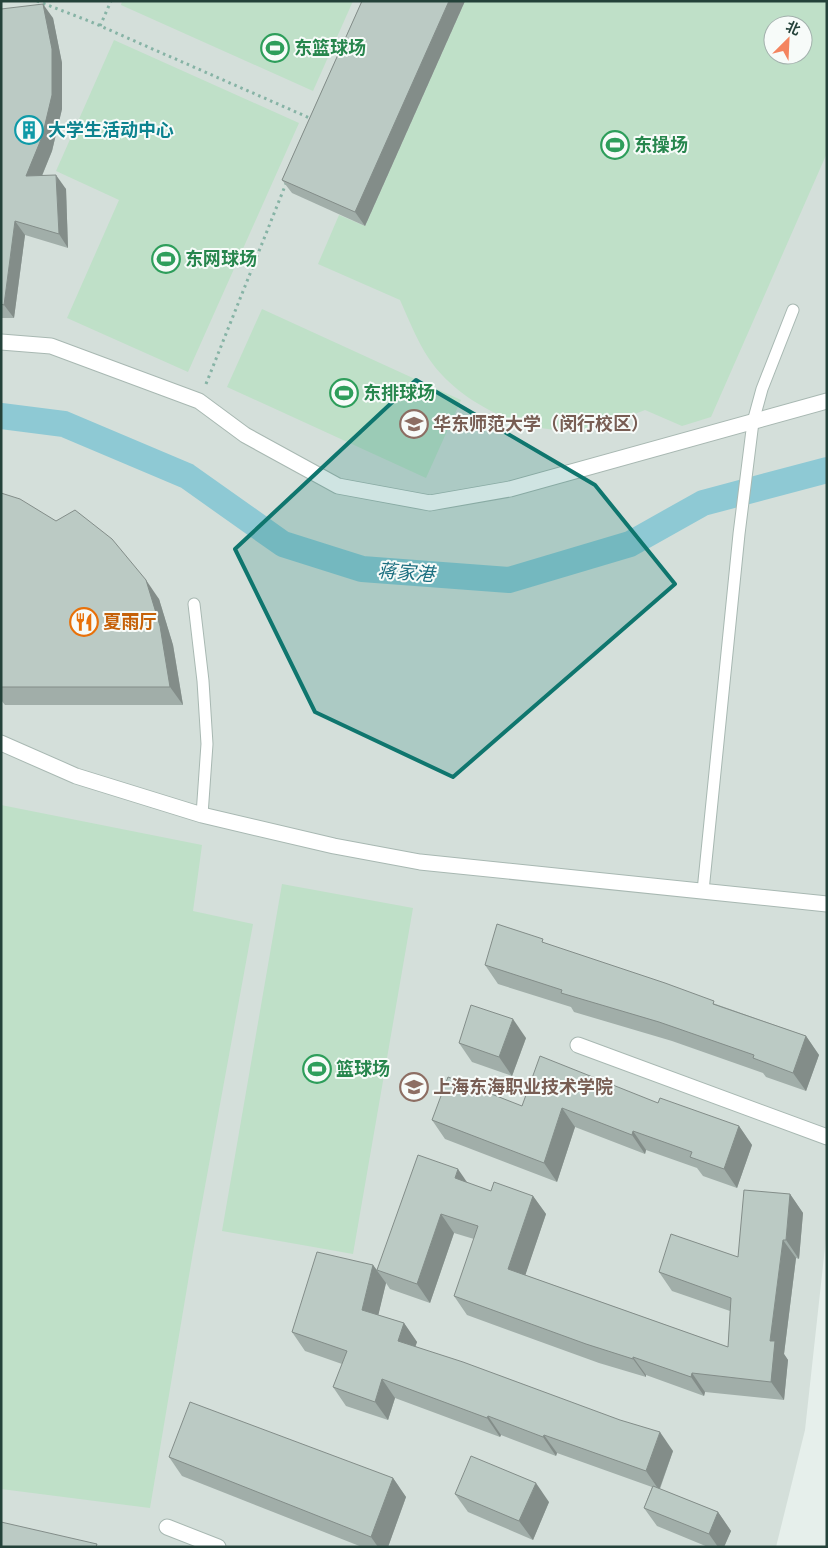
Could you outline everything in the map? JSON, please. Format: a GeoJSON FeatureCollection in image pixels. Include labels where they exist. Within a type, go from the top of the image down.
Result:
{"type":"FeatureCollection","features":[{"type":"Feature","properties":{"kind":"street"},"geometry":{"type":"LineString","coordinates":[[1,342],[51,346],[199,401],[245,436],[338,486],[430,503],[510,489],[827,401]]}},
{"type":"Feature","properties":{"kind":"street"},"geometry":{"type":"LineString","coordinates":[[1,743],[76,776],[202,815],[334,846],[420,862],[827,904]]}},
{"type":"Feature","properties":{"kind":"street"},"geometry":{"type":"LineString","coordinates":[[578,1045],[827,1137]]}},
{"type":"Feature","properties":{"kind":"street"},"geometry":{"type":"LineString","coordinates":[[167,1527],[218,1547]]}},
{"type":"Feature","properties":{"kind":"lane"},"geometry":{"type":"LineString","coordinates":[[703,891],[739,534],[753,422],[762,389],[793,310]]}},
{"type":"Feature","properties":{"kind":"lane"},"geometry":{"type":"LineString","coordinates":[[194,604],[203,681],[207,744],[202,815]]}},
{"type":"Feature","properties":{"kind":"path"},"geometry":{"type":"LineString","coordinates":[[38,1],[312,118]]}},
{"type":"Feature","properties":{"kind":"path"},"geometry":{"type":"LineString","coordinates":[[100,26],[111,1]]}},
{"type":"Feature","properties":{"kind":"path"},"geometry":{"type":"LineString","coordinates":[[308,128],[316,110]]}},
{"type":"Feature","properties":{"kind":"path"},"geometry":{"type":"LineString","coordinates":[[199,401],[290,173]]}},
{"type":"Feature","properties":{"kind":"highlighted area"},"geometry":{"type":"Polygon","coordinates":[[[416,380],[595,485],[675,584],[453,777],[315,712],[235,549],[416,380]]]}},
{"type":"Feature","properties":{"kind":"shaded area"},"geometry":{"type":"Polygon","coordinates":[[[1,1],[827,1],[827,1229],[805,1430],[776,1547],[1,1547],[1,1]]]}},
{"type":"Feature","properties":{"kind":"green space","name":"东篮球场"},"geometry":{"type":"Polygon","coordinates":[[[122,1],[353,1],[313,91],[121,5],[122,1]]]}},
{"type":"Feature","properties":{"kind":"green space"},"geometry":{"type":"Polygon","coordinates":[[[465,1],[827,1],[827,153],[711,417],[682,426],[645,410],[599,426],[563,430],[522,423],[482,406],[464,395],[435,367],[411,326],[400,300],[318,264],[339,215],[365,226],[465,1]]]}},
{"type":"Feature","properties":{"kind":"green space","name":"东网球场"},"geometry":{"type":"Polygon","coordinates":[[[114,40],[299,123],[188,372],[67,318],[119,200],[56,171],[114,40]]]}},
{"type":"Feature","properties":{"kind":"green space","name":"东排球场"},"geometry":{"type":"Polygon","coordinates":[[[262,309],[461,400],[426,478],[227,387],[262,309]]]}},
{"type":"Feature","properties":{"kind":"green space"},"geometry":{"type":"Polygon","coordinates":[[[1,805],[202,845],[193,911],[253,924],[193,1252],[150,1508],[1,1489],[1,805]]]}},
{"type":"Feature","properties":{"kind":"green space","name":"篮球场"},"geometry":{"type":"Polygon","coordinates":[[[282,884],[413,908],[353,1254],[222,1231],[282,884]]]}},
{"type":"Feature","properties":{"kind":"building"},"geometry":{"type":"Polygon","coordinates":[[[362,1],[449,1],[355,212],[282,180],[362,1]]]}},
{"type":"Feature","properties":{"kind":"building","name":"大学生活动中心"},"geometry":{"type":"Polygon","coordinates":[[[43,4],[52,49],[52,95],[42,137],[26,176],[56,175],[59,234],[15,221],[4,305],[1,304],[1,9],[43,4]]]}},
{"type":"Feature","properties":{"kind":"building","name":"夏雨厅"},"geometry":{"type":"Polygon","coordinates":[[[1,493],[20,499],[56,521],[75,510],[112,539],[146,580],[160,626],[170,687],[1,687],[1,493]]]}},
{"type":"Feature","properties":{"kind":"building"},"geometry":{"type":"Polygon","coordinates":[[[497,924],[543,939],[542,942],[665,983],[714,1001],[713,1004],[806,1036],[793,1073],[753,1058],[754,1055],[659,1022],[561,993],[562,990],[485,965],[497,924]]]}},
{"type":"Feature","properties":{"kind":"building"},"geometry":{"type":"Polygon","coordinates":[[[471,1005],[513,1019],[499,1057],[459,1043],[471,1005]]]}},
{"type":"Feature","properties":{"kind":"building"},"geometry":{"type":"Polygon","coordinates":[[[540,1056],[658,1103],[660,1098],[739,1126],[724,1169],[690,1157],[692,1152],[633,1131],[632,1135],[562,1108],[544,1163],[432,1120],[448,1077],[522,1106],[540,1056]]]}},
{"type":"Feature","properties":{"kind":"building"},"geometry":{"type":"Polygon","coordinates":[[[418,1155],[458,1169],[455,1178],[491,1191],[494,1182],[533,1196],[508,1269],[728,1347],[731,1298],[659,1272],[671,1234],[738,1257],[744,1190],[790,1194],[786,1240],[783,1240],[770,1341],[775,1341],[771,1382],[692,1373],[691,1377],[633,1357],[633,1359],[586,1344],[454,1296],[478,1226],[441,1214],[417,1284],[377,1270],[418,1155]]]}},
{"type":"Feature","properties":{"kind":"building"},"geometry":{"type":"Polygon","coordinates":[[[317,1252],[373,1265],[362,1310],[404,1323],[398,1341],[463,1362],[620,1420],[660,1432],[646,1471],[544,1435],[543,1437],[488,1416],[487,1418],[382,1379],[375,1402],[333,1387],[347,1351],[292,1332],[317,1252]]]}},
{"type":"Feature","properties":{"kind":"building"},"geometry":{"type":"Polygon","coordinates":[[[190,1402],[393,1478],[371,1537],[169,1457],[190,1402]]]}},
{"type":"Feature","properties":{"kind":"building"},"geometry":{"type":"Polygon","coordinates":[[[471,1456],[536,1483],[519,1521],[455,1494],[471,1456]]]}},
{"type":"Feature","properties":{"kind":"building"},"geometry":{"type":"Polygon","coordinates":[[[653,1486],[718,1512],[709,1534],[644,1508],[653,1486]]]}},
{"type":"Feature","properties":{"kind":"building"},"geometry":{"type":"Polygon","coordinates":[[[1,1522],[97,1544],[96,1547],[1,1547],[1,1522]]]}},
{"type":"Feature","properties":{"kind":"waterway","name":"蒋家港"},"geometry":{"type":"LineString","coordinates":[[1,416],[64,424],[187,476],[283,544],[362,569],[509,580],[630,544],[703,503],[827,470]]}},
{"type":"Feature","properties":{"kind":"place","name":"东篮球场"},"geometry":{"type":"Point","coordinates":[275,48]}},
{"type":"Feature","properties":{"kind":"place","name":"大学生活动中心"},"geometry":{"type":"Point","coordinates":[29,130]}},
{"type":"Feature","properties":{"kind":"place","name":"东操场"},"geometry":{"type":"Point","coordinates":[615,145]}},
{"type":"Feature","properties":{"kind":"place","name":"东网球场"},"geometry":{"type":"Point","coordinates":[166,259]}},
{"type":"Feature","properties":{"kind":"place","name":"东排球场"},"geometry":{"type":"Point","coordinates":[344,393]}},
{"type":"Feature","properties":{"kind":"place","name":"华东师范大学（闵行校区）"},"geometry":{"type":"Point","coordinates":[414,424]}},
{"type":"Feature","properties":{"kind":"place","name":"夏雨厅"},"geometry":{"type":"Point","coordinates":[84,622]}},
{"type":"Feature","properties":{"kind":"place","name":"篮球场"},"geometry":{"type":"Point","coordinates":[317,1069]}},
{"type":"Feature","properties":{"kind":"place","name":"上海东海职业技术学院"},"geometry":{"type":"Point","coordinates":[414,1087]}}]}
